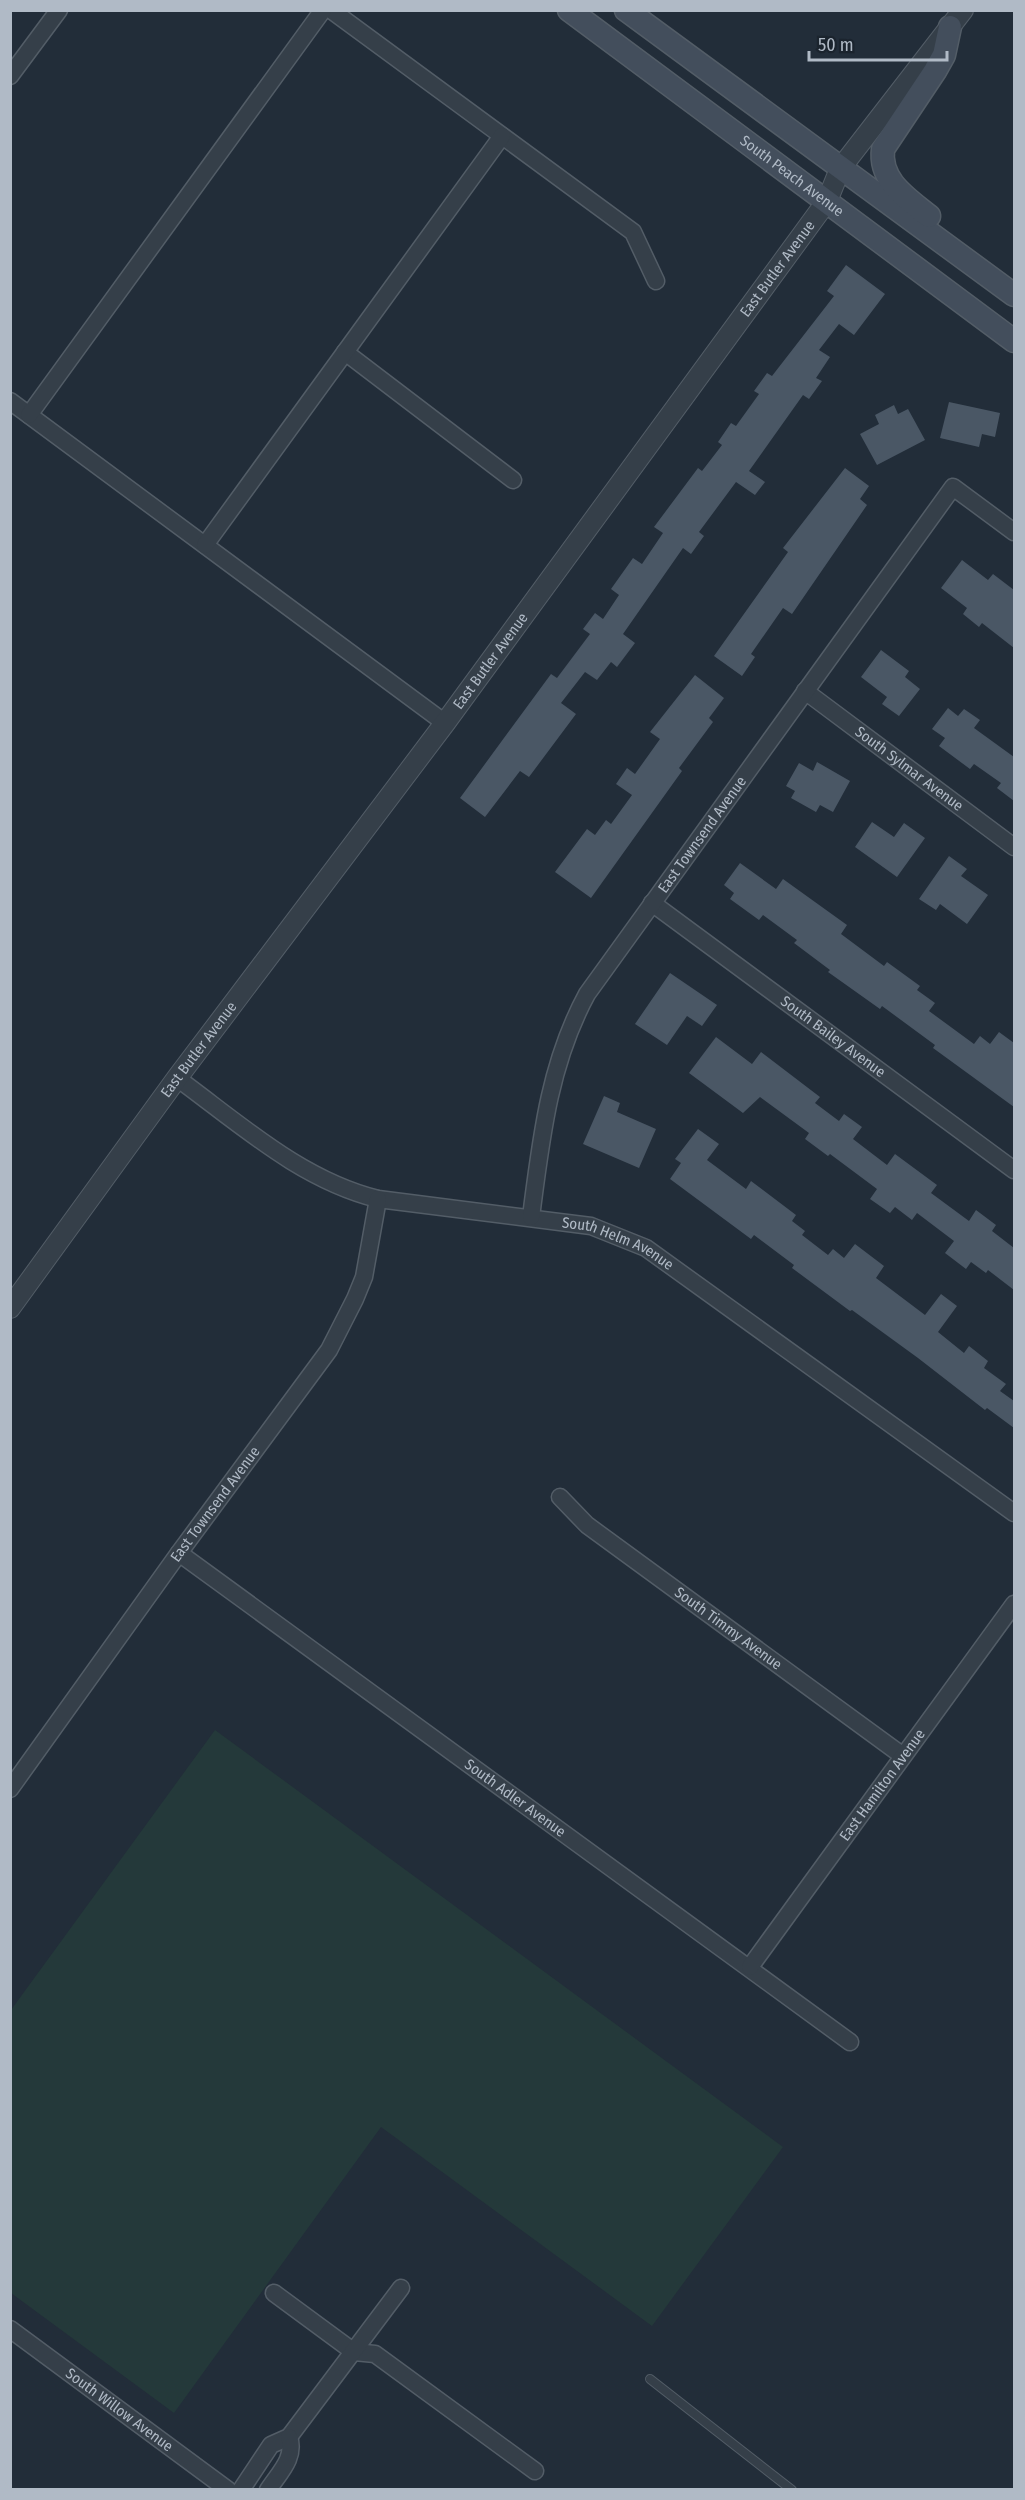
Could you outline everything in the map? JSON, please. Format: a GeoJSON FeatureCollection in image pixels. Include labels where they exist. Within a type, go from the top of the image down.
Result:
{"type":"FeatureCollection","features":[{"type":"Feature","properties":{"kind":"main road","name":"South Peach Avenue"},"geometry":{"type":"LineString","coordinates":[[569,10],[1014,341]]}},
{"type":"Feature","properties":{"kind":"main road"},"geometry":{"type":"LineString","coordinates":[[626,10],[1014,295]]}},
{"type":"Feature","properties":{"kind":"main road"},"geometry":{"type":"LineString","coordinates":[[956,19],[944,55],[883,149],[881,160],[884,173],[895,188],[964,247],[977,267]]}},
{"type":"Feature","properties":{"kind":"street"},"geometry":{"type":"LineString","coordinates":[[10,76],[59,10]]}},
{"type":"Feature","properties":{"kind":"street"},"geometry":{"type":"LineString","coordinates":[[29,415],[323,10]]}},
{"type":"Feature","properties":{"kind":"street"},"geometry":{"type":"LineString","coordinates":[[331,10],[633,232],[656,281]]}},
{"type":"Feature","properties":{"kind":"street","name":"East Butler Avenue"},"geometry":{"type":"LineString","coordinates":[[10,1308],[177,1078],[445,723],[827,201],[840,168],[956,19]]}},
{"type":"Feature","properties":{"kind":"street"},"geometry":{"type":"LineString","coordinates":[[205,545],[502,136]]}},
{"type":"Feature","properties":{"kind":"street"},"geometry":{"type":"LineString","coordinates":[[345,352],[513,480]]}},
{"type":"Feature","properties":{"kind":"street"},"geometry":{"type":"LineString","coordinates":[[10,401],[445,723]]}},
{"type":"Feature","properties":{"kind":"street","name":"East Townsend Avenue"},"geometry":{"type":"LineString","coordinates":[[531,1217],[543,1119],[567,1037],[587,994],[953,487],[1014,532]]}},
{"type":"Feature","properties":{"kind":"street","name":"South Sylmar Avenue"},"geometry":{"type":"LineString","coordinates":[[805,691],[1014,847]]}},
{"type":"Feature","properties":{"kind":"street","name":"South Bailey Avenue"},"geometry":{"type":"LineString","coordinates":[[652,903],[1014,1170]]}},
{"type":"Feature","properties":{"kind":"street","name":"South Helm Avenue"},"geometry":{"type":"LineString","coordinates":[[177,1078],[298,1166],[336,1186],[378,1199],[531,1217],[599,1228],[646,1248],[1014,1513]]}},
{"type":"Feature","properties":{"kind":"street","name":"East Townsend Avenue"},"geometry":{"type":"LineString","coordinates":[[10,1789],[179,1553],[329,1350],[343,1326],[364,1277],[378,1199]]}},
{"type":"Feature","properties":{"kind":"street","name":"South Timmy Avenue"},"geometry":{"type":"LineString","coordinates":[[560,1497],[587,1525],[903,1755]]}},
{"type":"Feature","properties":{"kind":"street","name":"South Adler Avenue"},"geometry":{"type":"LineString","coordinates":[[179,1553],[850,2042]]}},
{"type":"Feature","properties":{"kind":"street","name":"East Hamilton Avenue"},"geometry":{"type":"LineString","coordinates":[[750,1967],[1014,1604]]}},
{"type":"Feature","properties":{"kind":"street"},"geometry":{"type":"LineString","coordinates":[[241,2490],[271,2445],[289,2438],[401,2288]]}},
{"type":"Feature","properties":{"kind":"street"},"geometry":{"type":"LineString","coordinates":[[274,2293],[354,2352],[375,2354],[535,2471]]}},
{"type":"Feature","properties":{"kind":"street","name":"South Willow Avenue"},"geometry":{"type":"LineString","coordinates":[[10,2329],[220,2487]]}},
{"type":"Feature","properties":{"kind":"street"},"geometry":{"type":"LineString","coordinates":[[267,2490],[293,2448],[289,2438]]}},
{"type":"Feature","properties":{"kind":"street"},"geometry":{"type":"LineString","coordinates":[[262,2458],[280,2471]]}},
{"type":"Feature","properties":{"kind":"lane"},"geometry":{"type":"LineString","coordinates":[[650,2379],[792,2490]]}},
{"type":"Feature","properties":{"kind":"green space"},"geometry":{"type":"Polygon","coordinates":[[[215,1730],[783,2147],[652,2326],[381,2127],[174,2413],[11,2293],[11,2010],[215,1730]]]}},
{"type":"Feature","properties":{"kind":"building"},"geometry":{"type":"Polygon","coordinates":[[[846,265],[885,294],[854,335],[839,324],[819,350],[830,357],[816,378],[822,381],[809,399],[803,395],[749,471],[765,482],[755,495],[736,482],[699,532],[704,536],[691,554],[683,548],[623,634],[635,643],[617,667],[611,662],[597,680],[585,672],[561,703],[576,714],[529,777],[520,771],[485,817],[460,798],[551,674],[557,678],[590,634],[583,629],[595,613],[603,619],[619,595],[611,589],[633,558],[642,564],[663,533],[654,527],[698,468],[702,471],[722,445],[718,442],[731,423],[736,426],[759,394],[754,391],[767,373],[772,376],[834,296],[827,291],[846,265]]]}},
{"type":"Feature","properties":{"kind":"building"},"geometry":{"type":"Polygon","coordinates":[[[949,402],[1000,413],[995,437],[982,434],[979,447],[940,438],[949,402]]]}},
{"type":"Feature","properties":{"kind":"building"},"geometry":{"type":"Polygon","coordinates":[[[894,405],[898,414],[908,409],[925,440],[877,465],[860,434],[879,424],[875,415],[894,405]]]}},
{"type":"Feature","properties":{"kind":"building"},"geometry":{"type":"Polygon","coordinates":[[[845,468],[869,486],[860,499],[867,505],[792,614],[783,608],[751,654],[755,657],[742,676],[714,656],[788,552],[783,548],[845,468]]]}},
{"type":"Feature","properties":{"kind":"building"},"geometry":{"type":"Polygon","coordinates":[[[962,560],[988,580],[993,574],[1014,590],[1014,648],[982,623],[979,627],[963,614],[967,608],[941,588],[962,560]]]}},
{"type":"Feature","properties":{"kind":"building"},"geometry":{"type":"Polygon","coordinates":[[[881,650],[909,671],[905,677],[920,689],[899,716],[882,704],[887,697],[861,677],[881,650]]]}},
{"type":"Feature","properties":{"kind":"building"},"geometry":{"type":"Polygon","coordinates":[[[695,675],[724,698],[709,718],[713,722],[679,768],[682,771],[591,898],[555,872],[587,829],[595,835],[606,820],[611,824],[632,795],[616,784],[627,768],[635,774],[660,739],[650,732],[695,675]]]}},
{"type":"Feature","properties":{"kind":"building"},"geometry":{"type":"Polygon","coordinates":[[[948,708],[958,716],[964,709],[980,720],[974,728],[1014,757],[1014,801],[997,788],[1001,783],[974,764],[970,769],[939,746],[945,738],[932,729],[948,708]]]}},
{"type":"Feature","properties":{"kind":"building"},"geometry":{"type":"Polygon","coordinates":[[[817,762],[850,781],[833,812],[820,805],[816,812],[791,798],[795,791],[786,786],[799,763],[813,771],[817,762]]]}},
{"type":"Feature","properties":{"kind":"building"},"geometry":{"type":"Polygon","coordinates":[[[872,822],[894,837],[904,823],[925,838],[897,877],[855,847],[872,822]]]}},
{"type":"Feature","properties":{"kind":"building"},"geometry":{"type":"Polygon","coordinates":[[[949,856],[967,869],[961,876],[988,895],[967,924],[940,904],[936,910],[919,899],[949,856]]]}},
{"type":"Feature","properties":{"kind":"building"},"geometry":{"type":"Polygon","coordinates":[[[740,863],[776,889],[783,879],[847,925],[841,934],[884,966],[887,962],[920,986],[917,990],[935,1003],[929,1011],[974,1044],[980,1036],[990,1044],[999,1032],[1014,1043],[1014,1107],[933,1048],[935,1045],[882,1006],[880,1009],[828,972],[830,970],[794,943],[797,940],[763,915],[759,920],[730,899],[734,893],[724,885],[740,863]]]}},
{"type":"Feature","properties":{"kind":"building"},"geometry":{"type":"Polygon","coordinates":[[[670,973],[717,1005],[702,1026],[687,1016],[667,1045],[635,1024],[670,973]]]}},
{"type":"Feature","properties":{"kind":"building"},"geometry":{"type":"Polygon","coordinates":[[[716,1037],[752,1064],[761,1052],[820,1097],[815,1103],[839,1121],[844,1114],[862,1127],[853,1139],[887,1165],[895,1154],[937,1185],[931,1193],[969,1221],[976,1210],[996,1225],[992,1231],[1014,1248],[1014,1290],[988,1270],[986,1273],[971,1262],[966,1269],[945,1253],[954,1241],[917,1213],[912,1220],[895,1207],[890,1213],[870,1199],[877,1189],[830,1154],[828,1156],[805,1139],[809,1133],[760,1097],[743,1113],[689,1073],[716,1037]]]}},
{"type":"Feature","properties":{"kind":"building"},"geometry":{"type":"Polygon","coordinates":[[[604,1096],[620,1103],[617,1112],[656,1129],[639,1168],[583,1144],[604,1096]]]}},
{"type":"Feature","properties":{"kind":"building"},"geometry":{"type":"Polygon","coordinates":[[[698,1129],[719,1144],[707,1160],[746,1189],[751,1181],[796,1215],[792,1221],[805,1231],[802,1235],[828,1255],[833,1249],[844,1258],[855,1244],[884,1266],[876,1278],[925,1315],[941,1294],[957,1306],[938,1332],[964,1353],[969,1346],[988,1361],[984,1368],[1006,1384],[1000,1391],[1014,1401],[1014,1428],[987,1408],[985,1410],[918,1358],[792,1268],[794,1265],[754,1235],[751,1239],[670,1179],[681,1163],[675,1159],[698,1129]]]}}]}
